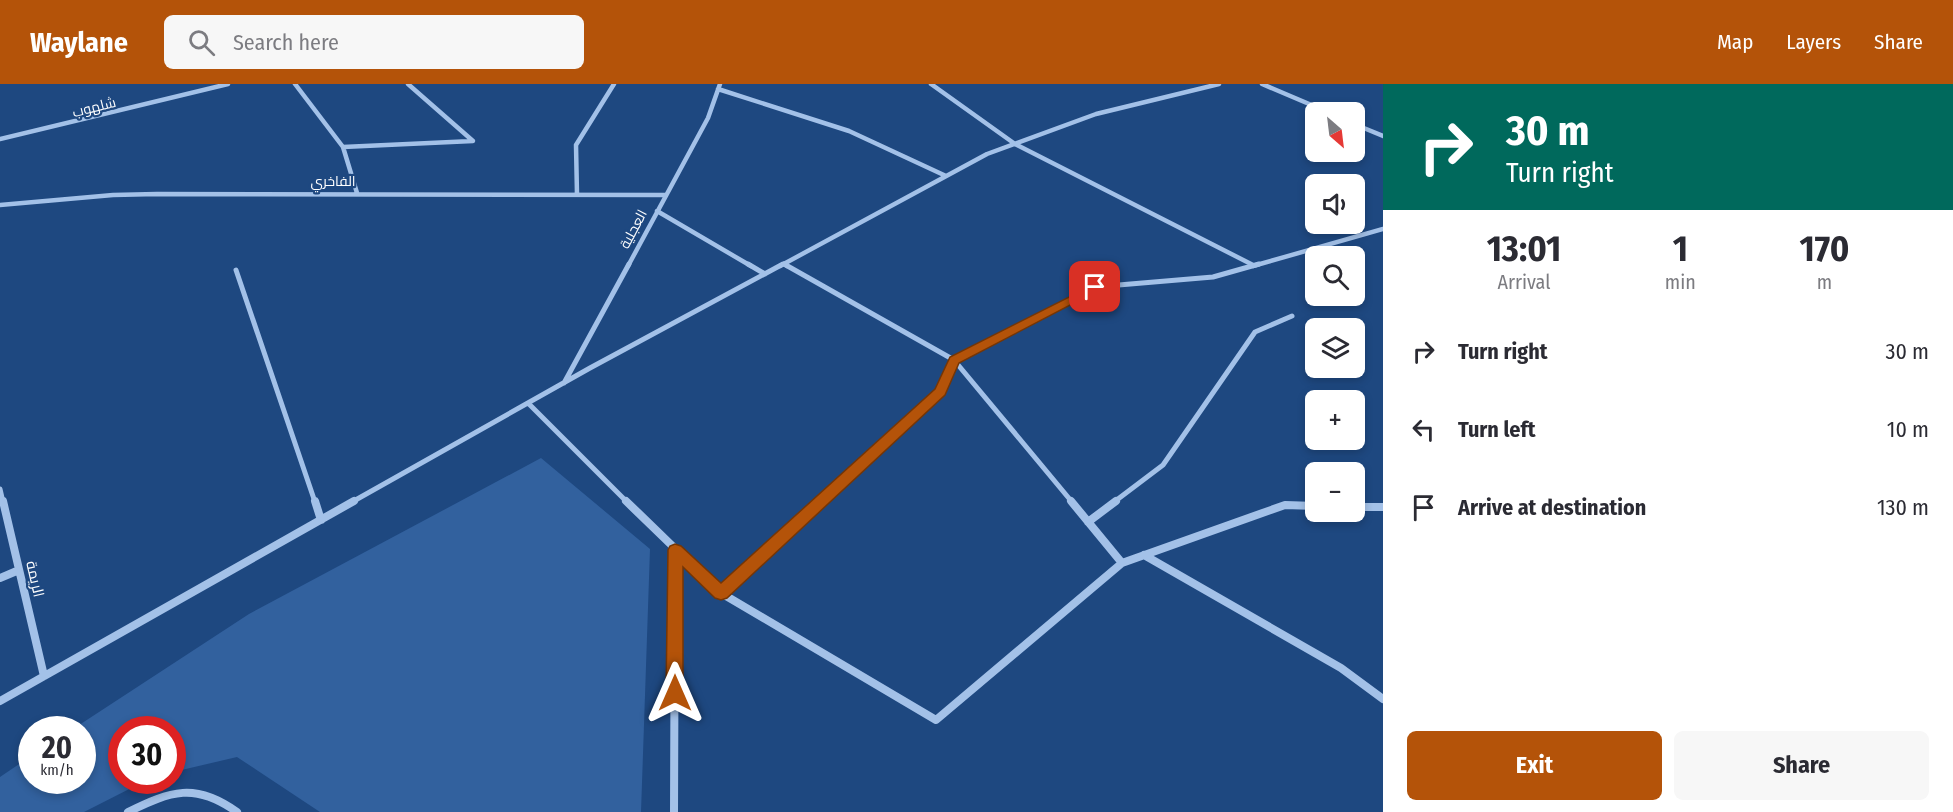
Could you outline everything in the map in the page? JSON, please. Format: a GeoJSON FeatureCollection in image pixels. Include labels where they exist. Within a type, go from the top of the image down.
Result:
{"type":"FeatureCollection","features":[{"type":"Feature","properties":{"kind":"street","name":"شلهوب"},"geometry":{"type":"LineString","coordinates":[[0,139],[228,84]]}},
{"type":"Feature","properties":{"kind":"street"},"geometry":{"type":"LineString","coordinates":[[294,84],[344,147],[357,193]]}},
{"type":"Feature","properties":{"kind":"street"},"geometry":{"type":"LineString","coordinates":[[344,147],[473,141],[408,84]]}},
{"type":"Feature","properties":{"kind":"street"},"geometry":{"type":"LineString","coordinates":[[577,195],[576,145],[614,84]]}},
{"type":"Feature","properties":{"kind":"street"},"geometry":{"type":"LineString","coordinates":[[931,84],[1015,144],[1254,265]]}},
{"type":"Feature","properties":{"kind":"street"},"geometry":{"type":"LineString","coordinates":[[0,700],[563,383],[987,154],[1096,114],[1219,84]]}},
{"type":"Feature","properties":{"kind":"street"},"geometry":{"type":"LineString","coordinates":[[1262,84],[1305,102]]}},
{"type":"Feature","properties":{"kind":"street"},"geometry":{"type":"LineString","coordinates":[[719,87],[849,131],[946,176]]}},
{"type":"Feature","properties":{"kind":"street","name":"العجلية"},"geometry":{"type":"LineString","coordinates":[[563,383],[708,118],[719,87]]}},
{"type":"Feature","properties":{"kind":"street"},"geometry":{"type":"LineString","coordinates":[[1365,129],[1383,136]]}},
{"type":"Feature","properties":{"kind":"street","name":"الفاخري"},"geometry":{"type":"LineString","coordinates":[[0,205],[113,195],[357,193],[666,195]]}},
{"type":"Feature","properties":{"kind":"street"},"geometry":{"type":"LineString","coordinates":[[657,211],[765,274]]}},
{"type":"Feature","properties":{"kind":"street"},"geometry":{"type":"LineString","coordinates":[[721,593],[940,392],[954,360],[1095,287],[1213,277],[1383,229]]}},
{"type":"Feature","properties":{"kind":"street"},"geometry":{"type":"LineString","coordinates":[[784,264],[954,360],[1122,563]]}},
{"type":"Feature","properties":{"kind":"street"},"geometry":{"type":"LineString","coordinates":[[236,270],[321,520]]}},
{"type":"Feature","properties":{"kind":"street"},"geometry":{"type":"LineString","coordinates":[[1088,522],[1163,465],[1255,332],[1292,316]]}},
{"type":"Feature","properties":{"kind":"street"},"geometry":{"type":"LineString","coordinates":[[528,403],[721,593],[936,720],[1122,563],[1286,505],[1305,506]]}},
{"type":"Feature","properties":{"kind":"street","name":"الريمة"},"geometry":{"type":"LineString","coordinates":[[0,489],[44,676]]}},
{"type":"Feature","properties":{"kind":"street"},"geometry":{"type":"LineString","coordinates":[[1365,507],[1383,507]]}},
{"type":"Feature","properties":{"kind":"street"},"geometry":{"type":"LineString","coordinates":[[674,812],[675,550]]}},
{"type":"Feature","properties":{"kind":"street"},"geometry":{"type":"LineString","coordinates":[[1144,555],[1341,669],[1383,699]]}},
{"type":"Feature","properties":{"kind":"street"},"geometry":{"type":"LineString","coordinates":[[0,578],[19,570]]}},
{"type":"Feature","properties":{"kind":"street"},"geometry":{"type":"LineString","coordinates":[[128,812],[149,801],[190,790],[224,803],[237,812]]}},
{"type":"Feature","properties":{"kind":"shaded area"},"geometry":{"type":"Polygon","coordinates":[[[541,458],[650,549],[641,812],[320,812],[237,757],[186,769],[186,716],[108,716],[108,794],[119,794],[84,812],[0,812],[0,777],[18,765],[18,794],[96,794],[96,716],[93,716],[249,614],[541,458]]]}},
{"type":"Feature","properties":{"kind":"route"},"geometry":{"type":"LineString","coordinates":[[675,693],[675,550],[721,593],[940,392],[954,360],[1095,287]]}}]}
